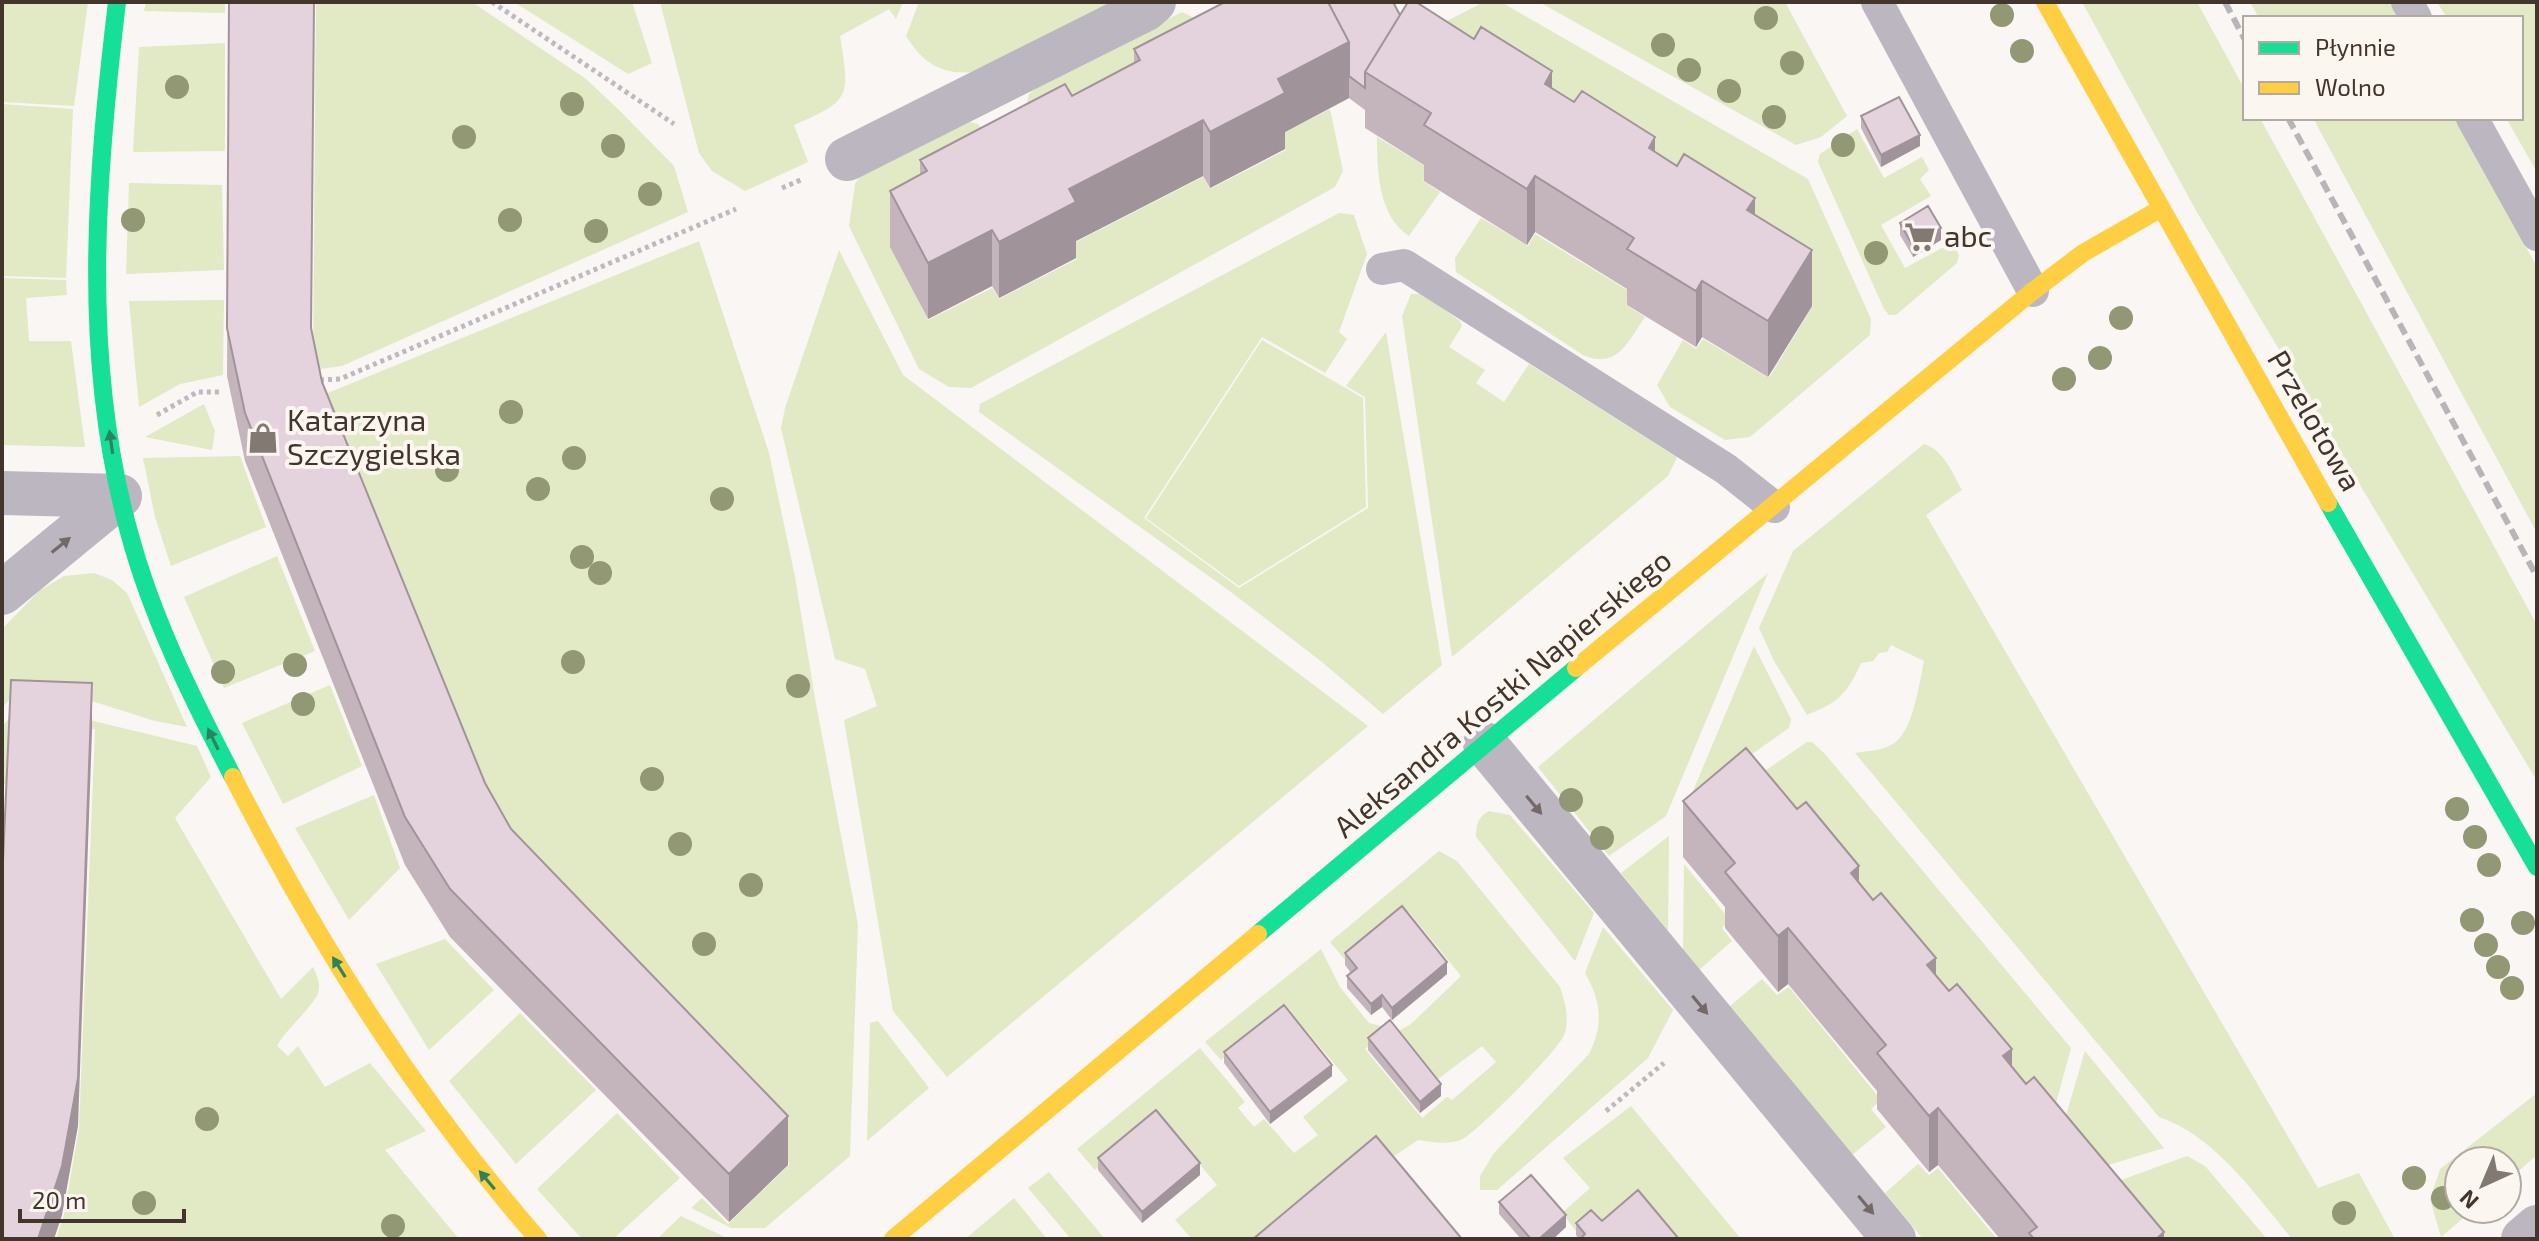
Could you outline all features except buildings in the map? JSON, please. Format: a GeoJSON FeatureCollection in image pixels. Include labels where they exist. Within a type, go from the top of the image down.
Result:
{"type":"FeatureCollection","features":[{"type":"Feature","properties":{"kind":"street"},"geometry":{"type":"LineString","coordinates":[[117,2],[102,123],[97,262],[100,334],[110,441],[120,496],[153,609],[268,848],[319,935],[415,1086],[456,1142],[538,1239]]}},
{"type":"Feature","properties":{"kind":"street"},"geometry":{"type":"LineString","coordinates":[[830,167],[1146,9],[1154,2]]}},
{"type":"Feature","properties":{"kind":"street","name":"Przelotowa"},"geometry":{"type":"LineString","coordinates":[[2045,2],[2537,867]]}},
{"type":"Feature","properties":{"kind":"street","name":"Aleksandra Kostki Napierskiego"},"geometry":{"type":"LineString","coordinates":[[893,1239],[2033,291],[2083,253],[2160,209]]}},
{"type":"Feature","properties":{"kind":"street"},"geometry":{"type":"LineString","coordinates":[[2,493],[120,496]]}},
{"type":"Feature","properties":{"kind":"street"},"geometry":{"type":"LineString","coordinates":[[2,593],[120,496]]}},
{"type":"Feature","properties":{"kind":"street"},"geometry":{"type":"LineString","coordinates":[[1485,744],[1894,1239]]}},
{"type":"Feature","properties":{"kind":"street"},"geometry":{"type":"LineString","coordinates":[[2523,1239],[2537,1227]]}},
{"type":"Feature","properties":{"kind":"lane"},"geometry":{"type":"LineString","coordinates":[[1877,2],[2033,291]]}},
{"type":"Feature","properties":{"kind":"lane"},"geometry":{"type":"LineString","coordinates":[[2473,120],[2537,235]]}},
{"type":"Feature","properties":{"kind":"lane"},"geometry":{"type":"LineString","coordinates":[[1382,269],[1404,265],[1726,469],[1774,507]]}},
{"type":"Feature","properties":{"kind":"path"},"geometry":{"type":"LineString","coordinates":[[492,2],[674,124]]}},
{"type":"Feature","properties":{"kind":"path"},"geometry":{"type":"LineString","coordinates":[[782,188],[830,167]]}},
{"type":"Feature","properties":{"kind":"path"},"geometry":{"type":"LineString","coordinates":[[320,380],[340,379],[736,209]]}},
{"type":"Feature","properties":{"kind":"path"},"geometry":{"type":"LineString","coordinates":[[110,441],[197,392],[222,392]]}},
{"type":"Feature","properties":{"kind":"path"},"geometry":{"type":"LineString","coordinates":[[1606,1111],[1664,1063]]}},
{"type":"Feature","properties":{"kind":"green space"},"geometry":{"type":"Polygon","coordinates":[[[2,2],[88,2],[74,106],[2,102],[2,2]]]}},
{"type":"Feature","properties":{"kind":"green space"},"geometry":{"type":"Polygon","coordinates":[[[146,2],[225,2],[225,13],[144,11],[146,2]]]}},
{"type":"Feature","properties":{"kind":"green space"},"geometry":{"type":"Polygon","coordinates":[[[316,2],[472,2],[586,79],[620,111],[674,166],[688,212],[342,366],[313,370],[316,2]]]}},
{"type":"Feature","properties":{"kind":"green space"},"geometry":{"type":"Polygon","coordinates":[[[514,2],[632,2],[652,63],[628,74],[514,2]]]}},
{"type":"Feature","properties":{"kind":"green space"},"geometry":{"type":"Polygon","coordinates":[[[660,2],[903,2],[896,19],[889,9],[840,36],[845,73],[842,94],[827,109],[794,125],[808,162],[745,191],[712,171],[699,153],[660,2]]]}},
{"type":"Feature","properties":{"kind":"green space"},"geometry":{"type":"Polygon","coordinates":[[[919,2],[1116,2],[975,72],[952,72],[934,66],[906,36],[919,2]]]}},
{"type":"Feature","properties":{"kind":"green space"},"geometry":{"type":"Polygon","coordinates":[[[1484,2],[1501,2],[1808,179],[1871,319],[1870,335],[1750,437],[1725,440],[1670,407],[1657,385],[1683,340],[1696,349],[1703,339],[1769,378],[1813,305],[1749,265],[1437,26],[1484,2]]]}},
{"type":"Feature","properties":{"kind":"green space"},"geometry":{"type":"Polygon","coordinates":[[[1539,2],[1785,2],[1847,116],[1821,137],[1796,145],[1539,2]]]}},
{"type":"Feature","properties":{"kind":"green space"},"geometry":{"type":"Polygon","coordinates":[[[2082,2],[2197,2],[2243,86],[2243,120],[2261,120],[2537,625],[2537,781],[2198,214],[2082,2]]]}},
{"type":"Feature","properties":{"kind":"green space"},"geometry":{"type":"Polygon","coordinates":[[[2250,2],[2392,2],[2399,16],[2258,16],[2250,2]]]}},
{"type":"Feature","properties":{"kind":"green space"},"geometry":{"type":"Polygon","coordinates":[[[2437,2],[2537,2],[2537,172],[2507,120],[2523,120],[2523,16],[2446,16],[2437,2]]]}},
{"type":"Feature","properties":{"kind":"green space"},"geometry":{"type":"Polygon","coordinates":[[[1182,12],[1196,19],[1214,62],[1026,108],[1029,94],[1043,83],[1182,12]]]}},
{"type":"Feature","properties":{"kind":"green space"},"geometry":{"type":"Polygon","coordinates":[[[225,43],[225,151],[133,152],[139,47],[225,43]]]}},
{"type":"Feature","properties":{"kind":"green space"},"geometry":{"type":"Polygon","coordinates":[[[2,104],[73,109],[66,278],[2,276],[2,104]]]}},
{"type":"Feature","properties":{"kind":"green space"},"geometry":{"type":"Polygon","coordinates":[[[1330,109],[1343,171],[1335,187],[971,388],[949,387],[919,369],[849,226],[855,184],[862,173],[970,122],[978,124],[985,133],[926,228],[890,246],[928,320],[992,288],[999,299],[1077,259],[1070,245],[1203,177],[1210,189],[1286,150],[1279,135],[1330,109]]]}},
{"type":"Feature","properties":{"kind":"green space"},"geometry":{"type":"Polygon","coordinates":[[[2314,120],[2456,120],[2537,267],[2537,533],[2314,120]]]}},
{"type":"Feature","properties":{"kind":"green space"},"geometry":{"type":"Polygon","coordinates":[[[1857,129],[1884,178],[1922,157],[1929,170],[1920,179],[1931,196],[1881,225],[1905,268],[1953,242],[1959,255],[1957,263],[1896,315],[1889,315],[1884,309],[1818,162],[1820,154],[1857,129]]]}},
{"type":"Feature","properties":{"kind":"green space"},"geometry":{"type":"Polygon","coordinates":[[[1377,137],[1430,169],[1423,181],[1440,192],[1409,236],[1391,217],[1385,205],[1379,178],[1377,137]]]}},
{"type":"Feature","properties":{"kind":"green space"},"geometry":{"type":"Polygon","coordinates":[[[129,183],[222,185],[224,270],[126,274],[129,183]]]}},
{"type":"Feature","properties":{"kind":"green space"},"geometry":{"type":"Polygon","coordinates":[[[1339,213],[1354,215],[1367,254],[1339,332],[1347,339],[1325,373],[1262,337],[1144,518],[1239,588],[1368,508],[1365,397],[1346,386],[1386,332],[1442,665],[1383,714],[1231,592],[979,412],[980,404],[1339,213]]]}},
{"type":"Feature","properties":{"kind":"green space"},"geometry":{"type":"Polygon","coordinates":[[[1481,218],[1528,246],[1535,234],[1632,293],[1626,305],[1645,317],[1621,351],[1605,359],[1583,355],[1456,272],[1455,258],[1481,218]]]}},
{"type":"Feature","properties":{"kind":"green space"},"geometry":{"type":"Polygon","coordinates":[[[699,241],[769,453],[795,577],[858,925],[850,1156],[765,1228],[731,1228],[691,1208],[702,1198],[728,1224],[790,1164],[513,876],[318,397],[699,241]]]}},
{"type":"Feature","properties":{"kind":"green space"},"geometry":{"type":"Polygon","coordinates":[[[839,250],[903,375],[1368,726],[947,1077],[893,1011],[844,720],[877,706],[865,669],[835,659],[781,428],[839,250]]]}},
{"type":"Feature","properties":{"kind":"green space"},"geometry":{"type":"Polygon","coordinates":[[[2,278],[66,280],[67,295],[26,298],[29,341],[71,341],[85,447],[2,445],[2,278]]]}},
{"type":"Feature","properties":{"kind":"green space"},"geometry":{"type":"Polygon","coordinates":[[[1411,294],[1424,294],[1460,321],[1462,326],[1449,347],[1485,370],[1476,383],[1504,402],[1529,364],[1677,457],[1668,476],[1452,657],[1402,316],[1411,294]]]}},
{"type":"Feature","properties":{"kind":"green space"},"geometry":{"type":"Polygon","coordinates":[[[224,300],[223,375],[180,384],[139,407],[129,301],[224,300]]]}},
{"type":"Feature","properties":{"kind":"green space"},"geometry":{"type":"Polygon","coordinates":[[[1262,340],[1363,398],[1366,507],[1239,586],[1146,518],[1262,340]]]}},
{"type":"Feature","properties":{"kind":"green space"},"geometry":{"type":"Polygon","coordinates":[[[204,404],[215,431],[212,450],[145,437],[204,404]]]}},
{"type":"Feature","properties":{"kind":"green space"},"geometry":{"type":"Polygon","coordinates":[[[1924,444],[1942,457],[1962,490],[1926,515],[2318,1188],[2359,1173],[2395,1239],[2292,1239],[2249,1186],[2216,1152],[2198,1137],[2159,1117],[1855,753],[1884,748],[1900,738],[1914,707],[1924,661],[1891,645],[1887,652],[1879,653],[1873,661],[1861,663],[1846,690],[1834,701],[1807,715],[1774,661],[1759,628],[1793,551],[1924,444]]]}},
{"type":"Feature","properties":{"kind":"green space"},"geometry":{"type":"Polygon","coordinates":[[[240,456],[266,527],[171,566],[155,517],[143,458],[240,456]]]}},
{"type":"Feature","properties":{"kind":"green space"},"geometry":{"type":"Polygon","coordinates":[[[277,556],[315,651],[224,688],[184,597],[277,556]]]}},
{"type":"Feature","properties":{"kind":"green space"},"geometry":{"type":"Polygon","coordinates":[[[94,573],[112,580],[127,593],[187,727],[155,721],[82,698],[11,698],[2,708],[2,629],[39,591],[64,576],[94,573]]]}},
{"type":"Feature","properties":{"kind":"green space"},"geometry":{"type":"Polygon","coordinates":[[[1768,573],[1666,816],[1609,856],[1538,767],[1768,573]]]}},
{"type":"Feature","properties":{"kind":"green space"},"geometry":{"type":"Polygon","coordinates":[[[1754,646],[1791,719],[1789,728],[1690,798],[1754,646]]]}},
{"type":"Feature","properties":{"kind":"green space"},"geometry":{"type":"Polygon","coordinates":[[[330,685],[362,766],[283,804],[242,723],[330,685]]]}},
{"type":"Feature","properties":{"kind":"green space"},"geometry":{"type":"Polygon","coordinates":[[[44,709],[197,746],[211,777],[175,818],[281,999],[313,967],[318,980],[319,990],[315,999],[277,1046],[288,1056],[298,1046],[325,1087],[370,1063],[426,1131],[385,1150],[459,1239],[56,1239],[64,1215],[79,1128],[95,729],[9,726],[6,784],[2,785],[2,727],[14,712],[44,709]]]}},
{"type":"Feature","properties":{"kind":"green space"},"geometry":{"type":"Polygon","coordinates":[[[1807,742],[1812,742],[1825,754],[2071,1048],[2053,1114],[1710,830],[1683,852],[1683,827],[1807,742]]]}},
{"type":"Feature","properties":{"kind":"green space"},"geometry":{"type":"Polygon","coordinates":[[[374,795],[400,868],[349,920],[295,828],[374,795]]]}},
{"type":"Feature","properties":{"kind":"green space"},"geometry":{"type":"Polygon","coordinates":[[[1489,811],[1510,815],[1594,913],[1575,961],[1476,837],[1478,821],[1489,811]]]}},
{"type":"Feature","properties":{"kind":"green space"},"geometry":{"type":"Polygon","coordinates":[[[1669,836],[1668,931],[1621,873],[1669,836]]]}},
{"type":"Feature","properties":{"kind":"green space"},"geometry":{"type":"Polygon","coordinates":[[[1439,851],[1457,861],[1560,987],[1566,1011],[1566,1029],[1558,1044],[1482,1123],[1456,1142],[1418,1140],[1271,1239],[1192,1239],[1175,1220],[1217,1185],[1160,1117],[1095,1170],[1077,1149],[1200,1048],[1245,1102],[1238,1108],[1254,1127],[1264,1119],[1294,1153],[1318,1135],[1303,1117],[1348,1080],[1288,1009],[1221,1060],[1205,1042],[1321,949],[1340,987],[1369,1023],[1389,1028],[1365,1049],[1422,1118],[1447,1097],[1452,1100],[1496,1062],[1482,1046],[1438,1079],[1397,1032],[1411,1024],[1461,976],[1409,912],[1346,961],[1330,942],[1439,851]]]}},
{"type":"Feature","properties":{"kind":"green space"},"geometry":{"type":"Polygon","coordinates":[[[1684,864],[1730,920],[1722,928],[1732,941],[1699,970],[1683,953],[1684,864]]]}},
{"type":"Feature","properties":{"kind":"green space"},"geometry":{"type":"Polygon","coordinates":[[[1603,927],[1673,1010],[1648,1058],[1497,1190],[1480,1190],[1480,1176],[1494,1153],[1589,1054],[1597,1033],[1599,1013],[1585,973],[1603,927]]]}},
{"type":"Feature","properties":{"kind":"green space"},"geometry":{"type":"Polygon","coordinates":[[[445,939],[494,990],[429,1050],[376,964],[445,939]]]}},
{"type":"Feature","properties":{"kind":"green space"},"geometry":{"type":"Polygon","coordinates":[[[1762,979],[1777,995],[1789,987],[1881,1100],[1871,1109],[1886,1127],[1852,1155],[1730,1006],[1762,979]]]}},
{"type":"Feature","properties":{"kind":"green space"},"geometry":{"type":"Polygon","coordinates":[[[520,1013],[596,1090],[516,1164],[449,1081],[520,1013]]]}},
{"type":"Feature","properties":{"kind":"green space"},"geometry":{"type":"Polygon","coordinates":[[[878,1021],[929,1088],[867,1141],[870,1023],[878,1021]]]}},
{"type":"Feature","properties":{"kind":"green space"},"geometry":{"type":"Polygon","coordinates":[[[2085,1051],[2164,1148],[2105,1166],[2064,1122],[2085,1051]]]}},
{"type":"Feature","properties":{"kind":"green space"},"geometry":{"type":"Polygon","coordinates":[[[2537,1093],[2537,1155],[2523,1167],[2523,1145],[2471,1145],[2537,1093]]]}},
{"type":"Feature","properties":{"kind":"green space"},"geometry":{"type":"Polygon","coordinates":[[[1631,1106],[1741,1239],[1676,1239],[1605,1226],[1595,1215],[1576,1231],[1562,1213],[1590,1188],[1563,1158],[1631,1106]]]}},
{"type":"Feature","properties":{"kind":"green space"},"geometry":{"type":"Polygon","coordinates":[[[617,1113],[680,1178],[613,1239],[582,1239],[537,1189],[617,1113]]]}},
{"type":"Feature","properties":{"kind":"green space"},"geometry":{"type":"Polygon","coordinates":[[[2187,1156],[2205,1166],[2267,1239],[2132,1239],[2091,1191],[2187,1156]]]}},
{"type":"Feature","properties":{"kind":"green space"},"geometry":{"type":"Polygon","coordinates":[[[1918,1164],[1929,1175],[1938,1168],[1997,1239],[1923,1239],[1885,1193],[1918,1164]]]}},
{"type":"Feature","properties":{"kind":"green space"},"geometry":{"type":"Polygon","coordinates":[[[2443,1167],[2443,1225],[2455,1225],[2441,1237],[2430,1199],[2443,1167]]]}},
{"type":"Feature","properties":{"kind":"green space"},"geometry":{"type":"Polygon","coordinates":[[[1049,1172],[1105,1239],[1071,1239],[1028,1188],[1049,1172]]]}},
{"type":"Feature","properties":{"kind":"green space"},"geometry":{"type":"Polygon","coordinates":[[[1014,1198],[1047,1239],[965,1239],[1014,1198]]]}},
{"type":"Feature","properties":{"kind":"green space"},"geometry":{"type":"Polygon","coordinates":[[[681,1216],[727,1238],[753,1237],[751,1239],[657,1239],[681,1216]]]}},
{"type":"Feature","properties":{"kind":"railway"},"geometry":{"type":"LineString","coordinates":[[2225,2],[2243,36]]}},
{"type":"Feature","properties":{"kind":"railway"},"geometry":{"type":"LineString","coordinates":[[2289,120],[2537,577]]}},
{"type":"Feature","properties":{"kind":"traffic: fast"},"geometry":{"type":"LineString","coordinates":[[117,2],[99,201],[97,268],[104,401],[114,467],[138,564],[188,687],[233,777]]}},
{"type":"Feature","properties":{"kind":"traffic: fast"},"geometry":{"type":"LineString","coordinates":[[2328,503],[2537,867]]}},
{"type":"Feature","properties":{"kind":"traffic: fast"},"geometry":{"type":"LineString","coordinates":[[1258,934],[1576,668]]}},
{"type":"Feature","properties":{"kind":"traffic: slow"},"geometry":{"type":"LineString","coordinates":[[2045,2],[2328,503]]}},
{"type":"Feature","properties":{"kind":"traffic: slow"},"geometry":{"type":"LineString","coordinates":[[1576,668],[2033,291],[2083,253],[2160,209]]}},
{"type":"Feature","properties":{"kind":"traffic: slow"},"geometry":{"type":"LineString","coordinates":[[233,777],[299,899],[371,1017],[450,1131],[538,1239]]}},
{"type":"Feature","properties":{"kind":"traffic: slow"},"geometry":{"type":"LineString","coordinates":[[893,1239],[1258,934]]}},
{"type":"Feature","properties":{"kind":"place","name":"abc"},"geometry":{"type":"Point","coordinates":[1920,237]}},
{"type":"Feature","properties":{"kind":"place","name":"Katarzyna Szczygielska"},"geometry":{"type":"Point","coordinates":[263,438]}}]}
